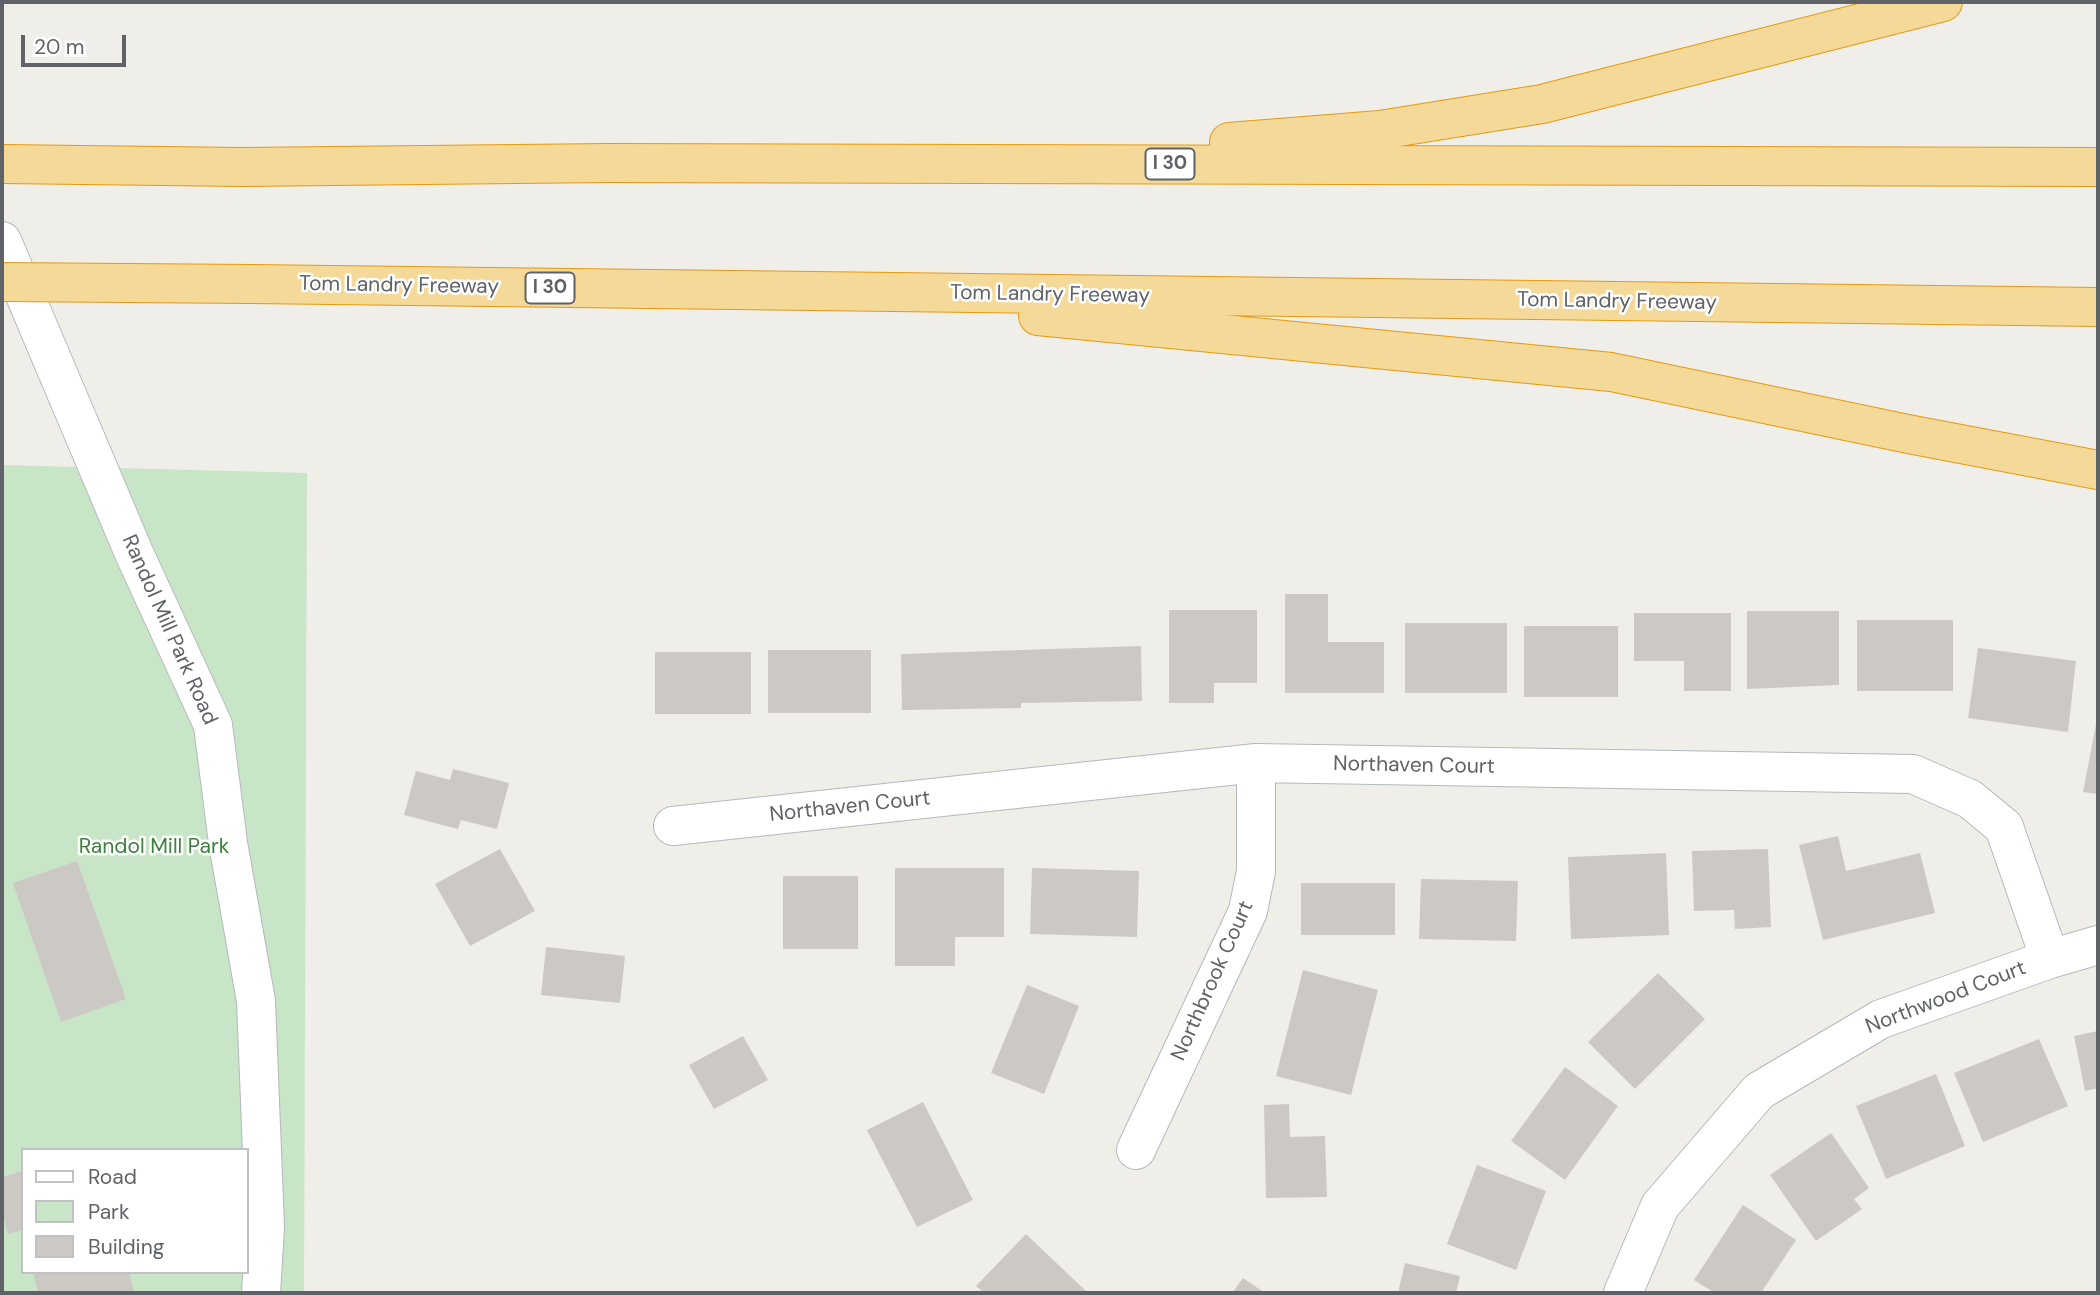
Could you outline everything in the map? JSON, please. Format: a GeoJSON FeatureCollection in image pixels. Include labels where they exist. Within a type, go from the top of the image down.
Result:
{"type":"FeatureCollection","features":[{"type":"Feature","properties":{"kind":"highway"},"geometry":{"type":"LineString","coordinates":[[608,163],[1187,145],[1381,130],[1542,104],[1943,2]]}},
{"type":"Feature","properties":{"kind":"highway","name":"I 30"},"geometry":{"type":"LineString","coordinates":[[2,164],[242,167],[608,163],[2098,167]]}},
{"type":"Feature","properties":{"kind":"highway","name":"Tom Landry Freeway"},"geometry":{"type":"LineString","coordinates":[[2,282],[2098,307]]}},
{"type":"Feature","properties":{"kind":"highway"},"geometry":{"type":"LineString","coordinates":[[848,291],[1114,326],[1611,372],[1908,434],[2098,470]]}},
{"type":"Feature","properties":{"kind":"street","name":"Randol Mill Park Road"},"geometry":{"type":"LineString","coordinates":[[2,240],[134,553],[213,725],[228,843],[256,1001],[265,1227],[261,1293]]}},
{"type":"Feature","properties":{"kind":"street","name":"Northaven Court"},"geometry":{"type":"LineString","coordinates":[[673,826],[1256,763],[1913,774],[1970,799],[2004,827],[2050,959]]}},
{"type":"Feature","properties":{"kind":"street","name":"Northbrook Court"},"geometry":{"type":"LineString","coordinates":[[1136,1150],[1248,911],[1256,871],[1256,763]]}},
{"type":"Feature","properties":{"kind":"street","name":"Northwood Court"},"geometry":{"type":"LineString","coordinates":[[1623,1293],[1660,1206],[1759,1091],[1881,1019],[2050,959],[2098,945]]}},
{"type":"Feature","properties":{"kind":"green space","name":"Randol Mill Park"},"geometry":{"type":"Polygon","coordinates":[[[2,465],[307,473],[304,1293],[2,1293],[2,465]]]}},
{"type":"Feature","properties":{"kind":"building"},"geometry":{"type":"Polygon","coordinates":[[[1285,594],[1328,594],[1328,642],[1384,642],[1384,693],[1285,693],[1285,594]]]}},
{"type":"Feature","properties":{"kind":"building"},"geometry":{"type":"Polygon","coordinates":[[[1169,610],[1257,610],[1257,683],[1214,683],[1214,703],[1169,703],[1169,610]]]}},
{"type":"Feature","properties":{"kind":"building"},"geometry":{"type":"Polygon","coordinates":[[[1747,611],[1839,611],[1839,685],[1747,689],[1747,611]]]}},
{"type":"Feature","properties":{"kind":"building"},"geometry":{"type":"Polygon","coordinates":[[[1634,613],[1731,613],[1731,691],[1684,691],[1684,661],[1634,661],[1634,613]]]}},
{"type":"Feature","properties":{"kind":"building"},"geometry":{"type":"Polygon","coordinates":[[[1857,620],[1953,620],[1953,691],[1857,691],[1857,620]]]}},
{"type":"Feature","properties":{"kind":"building"},"geometry":{"type":"Polygon","coordinates":[[[1405,623],[1507,623],[1507,693],[1405,693],[1405,623]]]}},
{"type":"Feature","properties":{"kind":"building"},"geometry":{"type":"Polygon","coordinates":[[[1524,626],[1618,626],[1618,697],[1524,697],[1524,626]]]}},
{"type":"Feature","properties":{"kind":"building"},"geometry":{"type":"Polygon","coordinates":[[[1141,646],[1142,701],[1021,703],[1021,708],[902,710],[901,654],[1141,646]]]}},
{"type":"Feature","properties":{"kind":"building"},"geometry":{"type":"Polygon","coordinates":[[[1978,648],[2076,661],[2068,732],[1968,718],[1978,648]]]}},
{"type":"Feature","properties":{"kind":"building"},"geometry":{"type":"Polygon","coordinates":[[[768,650],[871,650],[871,713],[768,713],[768,650]]]}},
{"type":"Feature","properties":{"kind":"building"},"geometry":{"type":"Polygon","coordinates":[[[655,652],[751,652],[751,714],[655,714],[655,652]]]}},
{"type":"Feature","properties":{"kind":"building"},"geometry":{"type":"Polygon","coordinates":[[[2098,719],[2098,794],[2083,792],[2098,719]]]}},
{"type":"Feature","properties":{"kind":"building"},"geometry":{"type":"Polygon","coordinates":[[[453,769],[509,783],[497,829],[461,820],[458,829],[404,815],[416,771],[450,780],[453,769]]]}},
{"type":"Feature","properties":{"kind":"building"},"geometry":{"type":"Polygon","coordinates":[[[1838,836],[1846,871],[1920,853],[1935,913],[1823,940],[1799,845],[1838,836]]]}},
{"type":"Feature","properties":{"kind":"building"},"geometry":{"type":"Polygon","coordinates":[[[500,849],[535,911],[470,946],[435,884],[500,849]]]}},
{"type":"Feature","properties":{"kind":"building"},"geometry":{"type":"Polygon","coordinates":[[[1768,849],[1771,927],[1735,929],[1734,910],[1694,911],[1692,851],[1768,849]]]}},
{"type":"Feature","properties":{"kind":"building"},"geometry":{"type":"Polygon","coordinates":[[[1666,853],[1669,935],[1571,939],[1568,857],[1666,853]]]}},
{"type":"Feature","properties":{"kind":"building"},"geometry":{"type":"Polygon","coordinates":[[[77,861],[126,999],[61,1022],[13,883],[77,861]]]}},
{"type":"Feature","properties":{"kind":"building"},"geometry":{"type":"Polygon","coordinates":[[[895,868],[1004,868],[1004,937],[955,937],[955,966],[895,966],[895,868]]]}},
{"type":"Feature","properties":{"kind":"building"},"geometry":{"type":"Polygon","coordinates":[[[1032,868],[1139,871],[1137,937],[1030,934],[1032,868]]]}},
{"type":"Feature","properties":{"kind":"building"},"geometry":{"type":"Polygon","coordinates":[[[783,876],[858,876],[858,949],[783,949],[783,876]]]}},
{"type":"Feature","properties":{"kind":"building"},"geometry":{"type":"Polygon","coordinates":[[[1421,879],[1518,881],[1516,941],[1419,939],[1421,879]]]}},
{"type":"Feature","properties":{"kind":"building"},"geometry":{"type":"Polygon","coordinates":[[[1301,883],[1395,883],[1395,935],[1301,935],[1301,883]]]}},
{"type":"Feature","properties":{"kind":"building"},"geometry":{"type":"Polygon","coordinates":[[[546,947],[625,956],[620,1003],[541,995],[546,947]]]}},
{"type":"Feature","properties":{"kind":"building"},"geometry":{"type":"Polygon","coordinates":[[[1303,970],[1378,990],[1351,1095],[1276,1076],[1303,970]]]}},
{"type":"Feature","properties":{"kind":"building"},"geometry":{"type":"Polygon","coordinates":[[[1658,973],[1705,1019],[1635,1089],[1588,1042],[1658,973]]]}},
{"type":"Feature","properties":{"kind":"building"},"geometry":{"type":"Polygon","coordinates":[[[1027,985],[1079,1006],[1044,1094],[991,1073],[1027,985]]]}},
{"type":"Feature","properties":{"kind":"building"},"geometry":{"type":"Polygon","coordinates":[[[2098,1031],[2098,1088],[2085,1091],[2074,1036],[2098,1031]]]}},
{"type":"Feature","properties":{"kind":"building"},"geometry":{"type":"Polygon","coordinates":[[[743,1036],[768,1080],[714,1109],[689,1065],[743,1036]]]}},
{"type":"Feature","properties":{"kind":"building"},"geometry":{"type":"Polygon","coordinates":[[[2039,1039],[2068,1106],[1983,1142],[1954,1073],[2039,1039]]]}},
{"type":"Feature","properties":{"kind":"building"},"geometry":{"type":"Polygon","coordinates":[[[1565,1067],[1618,1106],[1565,1180],[1511,1141],[1565,1067]]]}},
{"type":"Feature","properties":{"kind":"building"},"geometry":{"type":"Polygon","coordinates":[[[1936,1074],[1965,1146],[1886,1179],[1856,1106],[1936,1074]]]}},
{"type":"Feature","properties":{"kind":"building"},"geometry":{"type":"Polygon","coordinates":[[[923,1102],[973,1200],[917,1227],[867,1130],[923,1102]]]}},
{"type":"Feature","properties":{"kind":"building"},"geometry":{"type":"Polygon","coordinates":[[[1289,1104],[1290,1137],[1325,1136],[1327,1197],[1266,1198],[1264,1105],[1289,1104]]]}},
{"type":"Feature","properties":{"kind":"building"},"geometry":{"type":"Polygon","coordinates":[[[1831,1133],[1869,1188],[1854,1199],[1862,1209],[1816,1241],[1770,1175],[1831,1133]]]}},
{"type":"Feature","properties":{"kind":"building"},"geometry":{"type":"Polygon","coordinates":[[[1477,1165],[1546,1191],[1516,1270],[1447,1244],[1477,1165]]]}},
{"type":"Feature","properties":{"kind":"building"},"geometry":{"type":"Polygon","coordinates":[[[21,1172],[21,1231],[8,1234],[2,1211],[2,1177],[21,1172]]]}},
{"type":"Feature","properties":{"kind":"building"},"geometry":{"type":"Polygon","coordinates":[[[1743,1205],[1796,1240],[1761,1293],[1715,1293],[1694,1280],[1743,1205]]]}},
{"type":"Feature","properties":{"kind":"building"},"geometry":{"type":"Polygon","coordinates":[[[1026,1234],[1088,1293],[984,1293],[976,1286],[1026,1234]]]}},
{"type":"Feature","properties":{"kind":"building"},"geometry":{"type":"Polygon","coordinates":[[[1405,1263],[1460,1276],[1456,1293],[1398,1293],[1405,1263]]]}},
{"type":"Feature","properties":{"kind":"building"},"geometry":{"type":"Polygon","coordinates":[[[33,1274],[130,1274],[134,1292],[38,1293],[33,1274]]]}},
{"type":"Feature","properties":{"kind":"building"},"geometry":{"type":"Polygon","coordinates":[[[1243,1278],[1265,1293],[1232,1293],[1243,1278]]]}}]}
